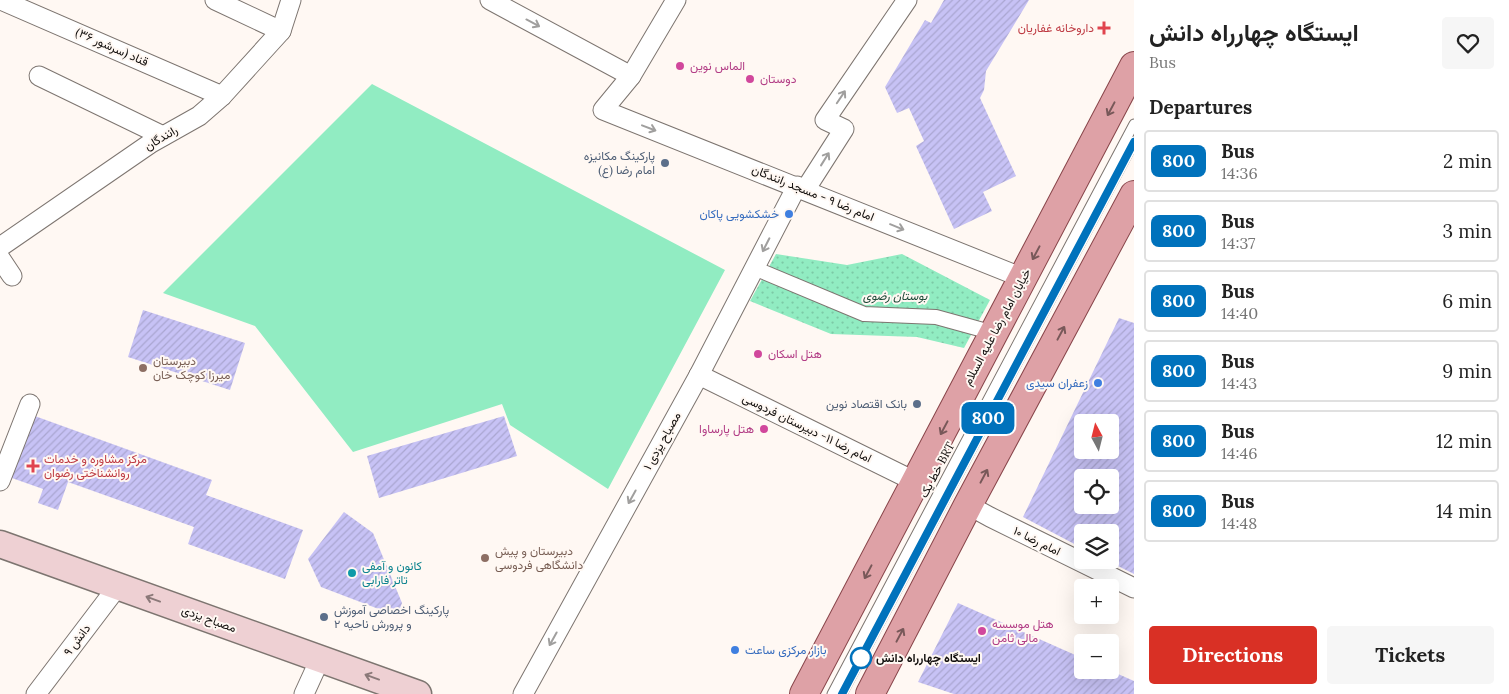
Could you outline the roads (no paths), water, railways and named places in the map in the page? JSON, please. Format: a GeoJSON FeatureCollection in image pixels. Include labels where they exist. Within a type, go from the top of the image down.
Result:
{"type":"FeatureCollection","features":[{"type":"Feature","properties":{"kind":"main road","name":"خیابان امام رضا علیه السلام"},"geometry":{"type":"LineString","coordinates":[[804,694],[1134,66]]}},
{"type":"Feature","properties":{"kind":"main road"},"geometry":{"type":"LineString","coordinates":[[870,694],[968,505],[1133,200]]}},
{"type":"Feature","properties":{"kind":"main road","name":"مصباح یزدی"},"geometry":{"type":"LineString","coordinates":[[0,544],[418,694]]}},
{"type":"Feature","properties":{"kind":"street","name":"قناد (سرشور ۳۶)"},"geometry":{"type":"LineString","coordinates":[[2,0],[44,8],[222,96]]}},
{"type":"Feature","properties":{"kind":"street"},"geometry":{"type":"LineString","coordinates":[[215,0],[281,31]]}},
{"type":"Feature","properties":{"kind":"street","name":"رانندگان"},"geometry":{"type":"LineString","coordinates":[[0,247],[163,136],[199,116],[222,96],[281,31],[291,0]]}},
{"type":"Feature","properties":{"kind":"street"},"geometry":{"type":"LineString","coordinates":[[490,0],[631,76],[676,0]]}},
{"type":"Feature","properties":{"kind":"street","name":"مصباح یزدی ۱"},"geometry":{"type":"LineString","coordinates":[[523,694],[699,375],[754,268],[801,188],[844,129],[825,120],[907,0]]}},
{"type":"Feature","properties":{"kind":"street"},"geometry":{"type":"LineString","coordinates":[[39,76],[163,136]]}},
{"type":"Feature","properties":{"kind":"street","name":"امام رضا ۹ - مسجد رانندگان"},"geometry":{"type":"LineString","coordinates":[[631,76],[603,110],[1023,278]]}},
{"type":"Feature","properties":{"kind":"street"},"geometry":{"type":"LineString","coordinates":[[0,258],[12,276]]}},
{"type":"Feature","properties":{"kind":"street"},"geometry":{"type":"LineString","coordinates":[[754,268],[864,314],[936,317],[994,333]]}},
{"type":"Feature","properties":{"kind":"street","name":"امام رضا ۱۱- دبیرستان فردوسی"},"geometry":{"type":"LineString","coordinates":[[699,375],[916,482]]}},
{"type":"Feature","properties":{"kind":"street"},"geometry":{"type":"LineString","coordinates":[[0,481],[30,404]]}},
{"type":"Feature","properties":{"kind":"street","name":"امام رضا ۱۰"},"geometry":{"type":"LineString","coordinates":[[968,505],[990,518],[1134,588]]}},
{"type":"Feature","properties":{"kind":"street","name":"دانش ۹"},"geometry":{"type":"LineString","coordinates":[[36,694],[118,586]]}},
{"type":"Feature","properties":{"kind":"street"},"geometry":{"type":"LineString","coordinates":[[304,694],[320,659]]}},
{"type":"Feature","properties":{"kind":"lane","name":"خط یک BRT"},"geometry":{"type":"LineString","coordinates":[[832,694],[1134,124]]}},
{"type":"Feature","properties":{"kind":"lane","name":"خط یک BRT"},"geometry":{"type":"LineString","coordinates":[[842,694],[1134,142]]}},
{"type":"Feature","properties":{"kind":"place","name":"داروخانه غفاریان"},"geometry":{"type":"Point","coordinates":[1104,28]}},
{"type":"Feature","properties":{"kind":"place","name":"الماس نوين"},"geometry":{"type":"Point","coordinates":[680,66]}},
{"type":"Feature","properties":{"kind":"place","name":"دوستان"},"geometry":{"type":"Point","coordinates":[750,79]}},
{"type":"Feature","properties":{"kind":"place","name":"پارکینگ مکانیزه امام رضا (ع)"},"geometry":{"type":"Point","coordinates":[665,163]}},
{"type":"Feature","properties":{"kind":"place","name":"خشکشویی پاکان"},"geometry":{"type":"Point","coordinates":[789,214]}},
{"type":"Feature","properties":{"kind":"place","name":"هتل اسکان"},"geometry":{"type":"Point","coordinates":[758,354]}},
{"type":"Feature","properties":{"kind":"place","name":"دبیرستان میرزا کوچک خان"},"geometry":{"type":"Point","coordinates":[143,368]}},
{"type":"Feature","properties":{"kind":"place","name":"زعفران سیدی"},"geometry":{"type":"Point","coordinates":[1098,383]}},
{"type":"Feature","properties":{"kind":"place","name":"بانک اقتصاد نوین"},"geometry":{"type":"Point","coordinates":[917,404]}},
{"type":"Feature","properties":{"kind":"place","name":"هتل پارساوا"},"geometry":{"type":"Point","coordinates":[764,429]}},
{"type":"Feature","properties":{"kind":"place","name":"مرکز مشاوره و خدمات روانشناختی رضوان"},"geometry":{"type":"Point","coordinates":[33,466]}},
{"type":"Feature","properties":{"kind":"place","name":"دبیرستان و پیش دانشگاهی فردوسی"},"geometry":{"type":"Point","coordinates":[485,558]}},
{"type":"Feature","properties":{"kind":"place","name":"کانون و آمفی تاتر فارابی"},"geometry":{"type":"Point","coordinates":[352,573]}},
{"type":"Feature","properties":{"kind":"place","name":"پارکینگ اخصاصی آموزش و پرورش ناحیه ۲"},"geometry":{"type":"Point","coordinates":[324,617]}},
{"type":"Feature","properties":{"kind":"place","name":"هتل موسسه مالی ثامن"},"geometry":{"type":"Point","coordinates":[982,631]}},
{"type":"Feature","properties":{"kind":"place","name":"بازار مرکزی ساعت"},"geometry":{"type":"Point","coordinates":[735,650]}},
{"type":"Feature","properties":{"kind":"place","name":"ایستگاه چهارراه دانش"},"geometry":{"type":"Point","coordinates":[861,658]}},
{"type":"Feature","properties":{"kind":"park label","name":"بوستان رضوی"},"geometry":{"type":"Point","coordinates":[895,296]}}]}
